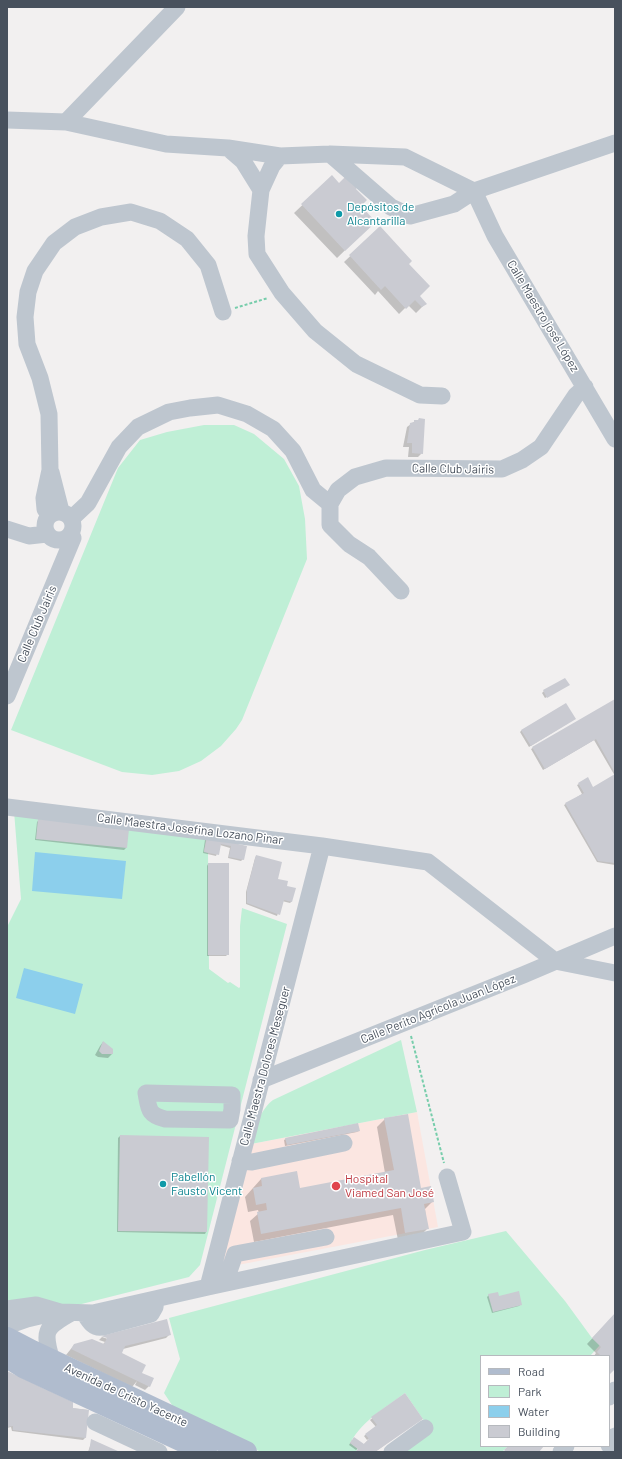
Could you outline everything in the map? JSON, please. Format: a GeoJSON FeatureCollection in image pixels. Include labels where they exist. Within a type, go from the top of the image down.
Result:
{"type":"FeatureCollection","features":[{"type":"Feature","properties":{"kind":"main road","name":"Avenida de Cristo Yacente"},"geometry":{"type":"LineString","coordinates":[[7,1338],[246,1452]]}},
{"type":"Feature","properties":{"kind":"main road","name":"Avenida de Cristo Yacente"},"geometry":{"type":"LineString","coordinates":[[7,1357],[164,1446],[206,1452]]}},
{"type":"Feature","properties":{"kind":"street"},"geometry":{"type":"LineString","coordinates":[[66,122],[177,7]]}},
{"type":"Feature","properties":{"kind":"street"},"geometry":{"type":"LineString","coordinates":[[7,120],[66,122],[166,144],[228,148],[280,156],[330,154],[405,157],[474,191]]}},
{"type":"Feature","properties":{"kind":"street"},"geometry":{"type":"LineString","coordinates":[[330,154],[392,207],[410,216],[454,204],[474,191],[615,143]]}},
{"type":"Feature","properties":{"kind":"street"},"geometry":{"type":"LineString","coordinates":[[228,148],[242,161],[262,190]]}},
{"type":"Feature","properties":{"kind":"street"},"geometry":{"type":"LineString","coordinates":[[280,156],[272,166],[262,190],[256,236],[257,254],[282,294],[315,331],[356,364],[420,395],[442,396]]}},
{"type":"Feature","properties":{"kind":"street","name":"Calle Maestro josé López"},"geometry":{"type":"LineString","coordinates":[[474,191],[495,236],[615,439]]}},
{"type":"Feature","properties":{"kind":"street"},"geometry":{"type":"LineString","coordinates":[[56,524],[50,470],[49,414],[40,378],[28,344],[25,317],[28,292],[35,271],[54,243],[76,227],[101,217],[131,212],[160,221],[186,239],[208,266],[223,312]]}},
{"type":"Feature","properties":{"kind":"street","name":"Calle Club Jairis"},"geometry":{"type":"LineString","coordinates":[[330,504],[338,490],[355,477],[386,468],[502,469],[522,460],[541,447],[576,395],[585,387]]}},
{"type":"Feature","properties":{"kind":"street"},"geometry":{"type":"LineString","coordinates":[[7,529],[56,524],[88,503],[119,447],[138,427],[169,412],[218,405],[247,414],[273,429],[293,451],[313,490],[330,504],[330,525],[349,544],[369,557],[401,591]]}},
{"type":"Feature","properties":{"kind":"street","name":"Calle Club Jairis"},"geometry":{"type":"LineString","coordinates":[[7,696],[58,574],[56,524]]}},
{"type":"Feature","properties":{"kind":"street","name":"Calle Maestra Josefina Lozano Pinar"},"geometry":{"type":"LineString","coordinates":[[7,807],[322,846],[428,862],[555,961]]}},
{"type":"Feature","properties":{"kind":"street","name":"Calle Maestra Dolores Meseguer"},"geometry":{"type":"LineString","coordinates":[[208,1287],[322,846]]}},
{"type":"Feature","properties":{"kind":"street","name":"Calle Perito Agrícola Juan López"},"geometry":{"type":"LineString","coordinates":[[261,1080],[615,936]]}},
{"type":"Feature","properties":{"kind":"street"},"geometry":{"type":"LineString","coordinates":[[555,961],[615,973]]}},
{"type":"Feature","properties":{"kind":"street"},"geometry":{"type":"LineString","coordinates":[[232,1109],[253,1110]]}},
{"type":"Feature","properties":{"kind":"street"},"geometry":{"type":"LineString","coordinates":[[240,1161],[252,1162],[344,1143]]}},
{"type":"Feature","properties":{"kind":"street"},"geometry":{"type":"LineString","coordinates":[[7,1326],[27,1319],[72,1313],[93,1313],[463,1232],[447,1177]]}},
{"type":"Feature","properties":{"kind":"street"},"geometry":{"type":"LineString","coordinates":[[225,1283],[235,1254],[326,1237]]}},
{"type":"Feature","properties":{"kind":"street"},"geometry":{"type":"LineString","coordinates":[[7,1309],[36,1305],[72,1313]]}},
{"type":"Feature","properties":{"kind":"street"},"geometry":{"type":"LineString","coordinates":[[52,1360],[48,1345],[47,1333],[54,1323],[72,1313]]}},
{"type":"Feature","properties":{"kind":"street"},"geometry":{"type":"LineString","coordinates":[[95,1422],[164,1446]]}},
{"type":"Feature","properties":{"kind":"street"},"geometry":{"type":"LineString","coordinates":[[392,1452],[426,1428]]}},
{"type":"Feature","properties":{"kind":"path"},"geometry":{"type":"LineString","coordinates":[[223,312],[282,294]]}},
{"type":"Feature","properties":{"kind":"path"},"geometry":{"type":"LineString","coordinates":[[408,1021],[447,1177]]}},
{"type":"Feature","properties":{"kind":"shaded area","name":"Hospital Viamed San José"},"geometry":{"type":"Polygon","coordinates":[[[417,1112],[438,1227],[227,1267],[222,1261],[251,1144],[417,1112]]]}},
{"type":"Feature","properties":{"kind":"green space"},"geometry":{"type":"Polygon","coordinates":[[[204,425],[234,425],[254,434],[284,459],[299,486],[305,519],[307,559],[242,720],[221,746],[201,761],[179,771],[152,775],[122,772],[11,730],[118,468],[140,440],[167,432],[204,425]]]}},
{"type":"Feature","properties":{"kind":"green space"},"geometry":{"type":"Polygon","coordinates":[[[14,811],[207,834],[204,851],[208,853],[209,969],[228,983],[230,982],[239,988],[240,926],[242,908],[287,924],[200,1265],[189,1277],[14,1321],[7,1317],[7,927],[21,899],[14,811]]]}},
{"type":"Feature","properties":{"kind":"green space"},"geometry":{"type":"Polygon","coordinates":[[[401,1040],[417,1112],[251,1144],[261,1114],[273,1100],[401,1040]]]}},
{"type":"Feature","properties":{"kind":"green space"},"geometry":{"type":"Polygon","coordinates":[[[506,1231],[565,1301],[592,1338],[600,1345],[591,1355],[480,1355],[480,1447],[507,1447],[502,1452],[398,1452],[431,1431],[405,1393],[375,1415],[356,1434],[350,1443],[358,1449],[355,1452],[261,1452],[176,1411],[164,1393],[180,1359],[169,1318],[425,1250],[506,1231]]]}},
{"type":"Feature","properties":{"kind":"water"},"geometry":{"type":"Polygon","coordinates":[[[35,852],[126,861],[122,899],[32,891],[35,852]]]}},
{"type":"Feature","properties":{"kind":"water"},"geometry":{"type":"Polygon","coordinates":[[[24,968],[83,984],[75,1014],[16,998],[24,968]]]}},
{"type":"Feature","properties":{"kind":"building","name":"Depósitos de Alcantarilla"},"geometry":{"type":"Polygon","coordinates":[[[332,175],[339,183],[345,177],[358,186],[356,189],[367,200],[361,206],[376,222],[345,251],[301,204],[332,175]]]}},
{"type":"Feature","properties":{"kind":"building","name":"Depósitos de Alcantarilla"},"geometry":{"type":"Polygon","coordinates":[[[380,226],[412,261],[409,264],[430,286],[420,296],[427,304],[422,307],[415,300],[406,309],[385,286],[381,290],[349,255],[380,226]]]}},
{"type":"Feature","properties":{"kind":"building"},"geometry":{"type":"Polygon","coordinates":[[[419,418],[425,419],[423,454],[412,453],[412,443],[407,443],[410,423],[414,422],[414,420],[418,420],[419,418]]]}},
{"type":"Feature","properties":{"kind":"building"},"geometry":{"type":"Polygon","coordinates":[[[565,678],[570,685],[547,698],[543,690],[565,678]]]}},
{"type":"Feature","properties":{"kind":"building"},"geometry":{"type":"Polygon","coordinates":[[[615,699],[615,773],[596,739],[545,769],[532,747],[615,699]]]}},
{"type":"Feature","properties":{"kind":"building"},"geometry":{"type":"Polygon","coordinates":[[[566,703],[576,719],[531,746],[521,730],[566,703]]]}},
{"type":"Feature","properties":{"kind":"building"},"geometry":{"type":"Polygon","coordinates":[[[615,774],[615,863],[598,861],[565,803],[584,793],[578,783],[588,777],[593,787],[615,774]]]}},
{"type":"Feature","properties":{"kind":"building"},"geometry":{"type":"Polygon","coordinates":[[[38,819],[129,829],[127,848],[36,839],[38,819]]]}},
{"type":"Feature","properties":{"kind":"building"},"geometry":{"type":"Polygon","coordinates":[[[207,837],[247,846],[244,860],[229,857],[231,846],[221,844],[219,855],[204,852],[207,837]]]}},
{"type":"Feature","properties":{"kind":"building"},"geometry":{"type":"Polygon","coordinates":[[[256,855],[282,862],[278,879],[288,881],[287,886],[296,888],[292,902],[284,900],[280,915],[247,903],[247,890],[256,855]]]}},
{"type":"Feature","properties":{"kind":"building"},"geometry":{"type":"Polygon","coordinates":[[[208,863],[229,863],[229,955],[208,955],[208,863]]]}},
{"type":"Feature","properties":{"kind":"building"},"geometry":{"type":"Polygon","coordinates":[[[103,1041],[113,1049],[113,1054],[102,1054],[99,1051],[103,1041]]]}},
{"type":"Feature","properties":{"kind":"building"},"geometry":{"type":"Polygon","coordinates":[[[408,1114],[421,1188],[431,1186],[434,1202],[424,1204],[429,1229],[405,1233],[401,1208],[261,1234],[257,1212],[267,1210],[266,1203],[256,1205],[253,1188],[262,1186],[261,1178],[297,1171],[300,1188],[394,1170],[384,1118],[408,1114]]]}},
{"type":"Feature","properties":{"kind":"building"},"geometry":{"type":"Polygon","coordinates":[[[358,1123],[360,1131],[287,1145],[285,1138],[358,1123]]]}},
{"type":"Feature","properties":{"kind":"building","name":"Pabellón Fausto Vicent"},"geometry":{"type":"Polygon","coordinates":[[[120,1135],[209,1137],[207,1232],[118,1231],[120,1135]]]}},
{"type":"Feature","properties":{"kind":"building"},"geometry":{"type":"Polygon","coordinates":[[[519,1291],[522,1305],[493,1312],[488,1294],[498,1292],[499,1296],[519,1291]]]}},
{"type":"Feature","properties":{"kind":"building"},"geometry":{"type":"Polygon","coordinates":[[[615,1313],[615,1369],[610,1374],[610,1355],[600,1355],[597,1352],[601,1347],[592,1338],[615,1313]]]}},
{"type":"Feature","properties":{"kind":"building"},"geometry":{"type":"Polygon","coordinates":[[[167,1319],[171,1335],[125,1346],[122,1353],[146,1365],[142,1373],[154,1378],[150,1387],[71,1349],[74,1344],[92,1339],[104,1344],[107,1338],[101,1336],[167,1319]]]}},
{"type":"Feature","properties":{"kind":"building"},"geometry":{"type":"Polygon","coordinates":[[[7,1371],[73,1402],[73,1408],[89,1410],[86,1438],[13,1430],[13,1426],[7,1427],[7,1371]]]}},
{"type":"Feature","properties":{"kind":"building"},"geometry":{"type":"Polygon","coordinates":[[[405,1393],[423,1419],[375,1452],[355,1452],[358,1449],[350,1443],[354,1437],[364,1444],[369,1439],[365,1434],[377,1425],[371,1417],[405,1393]]]}},
{"type":"Feature","properties":{"kind":"building"},"geometry":{"type":"Polygon","coordinates":[[[91,1439],[120,1452],[89,1452],[91,1439]]]}},
{"type":"Feature","properties":{"kind":"building"},"geometry":{"type":"Polygon","coordinates":[[[507,1447],[543,1447],[539,1452],[506,1452],[504,1450],[507,1447]]]}},
{"type":"Feature","properties":{"kind":"place","name":"Depósitos de Alcantarilla"},"geometry":{"type":"Point","coordinates":[339,214]}},
{"type":"Feature","properties":{"kind":"place","name":"Pabellón Fausto Vicent"},"geometry":{"type":"Point","coordinates":[163,1184]}},
{"type":"Feature","properties":{"kind":"place","name":"Hospital Viamed San José"},"geometry":{"type":"Point","coordinates":[336,1186]}}]}
